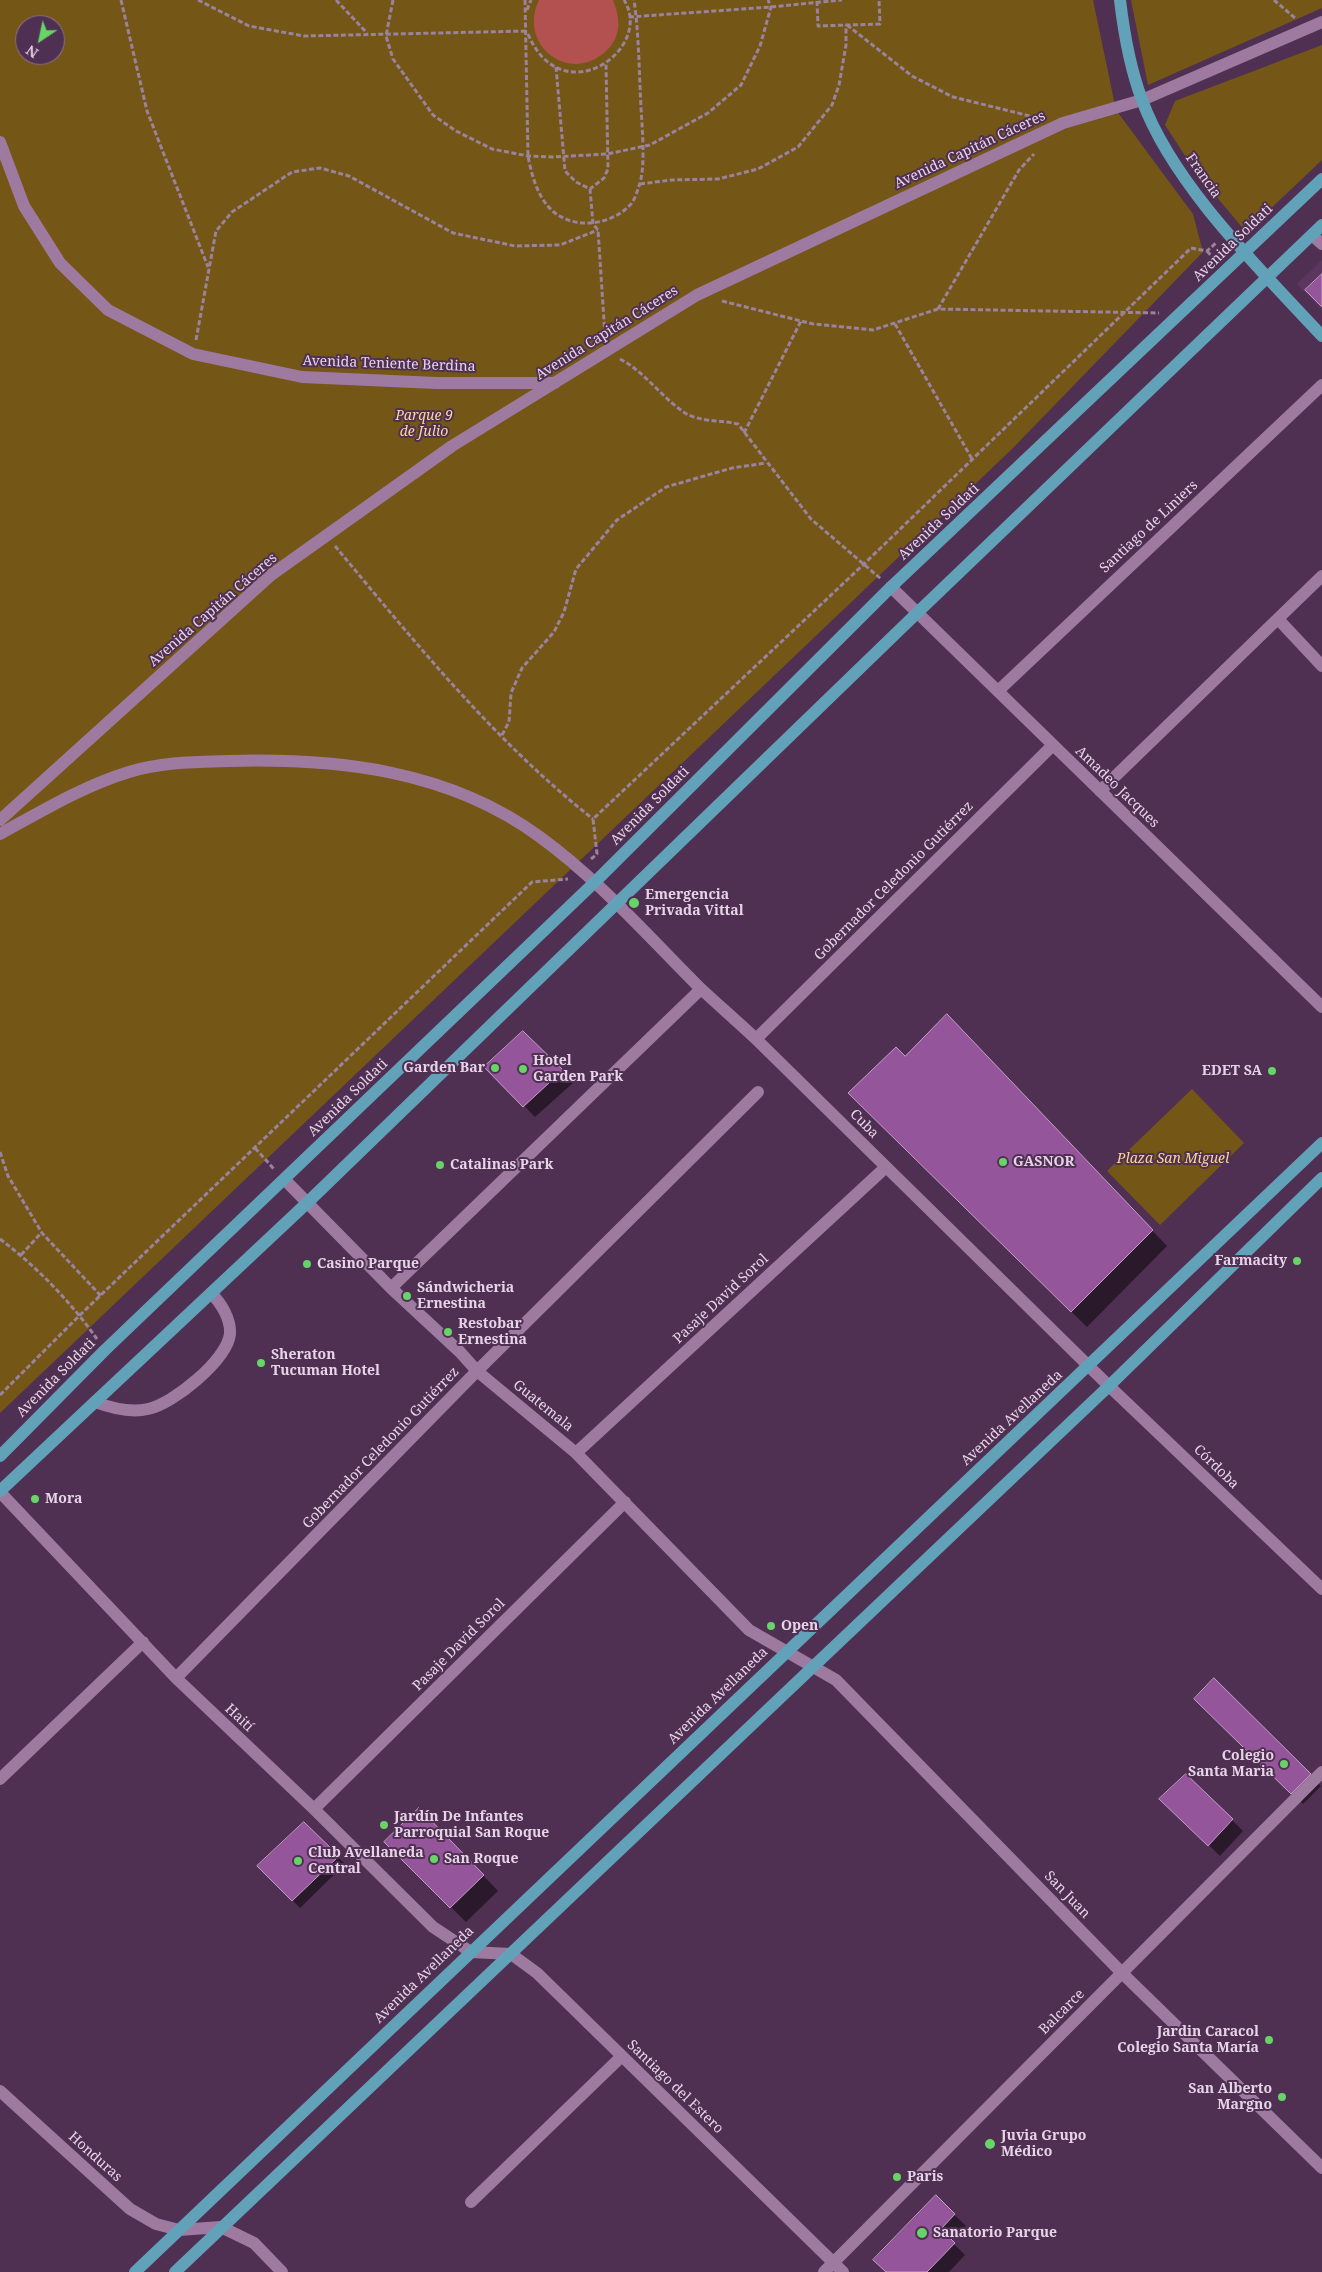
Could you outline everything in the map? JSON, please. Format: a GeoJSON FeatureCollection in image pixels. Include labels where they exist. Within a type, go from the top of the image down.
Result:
{"type":"FeatureCollection","features":[{"type":"Feature","properties":{"kind":"main road","name":"Francia"},"geometry":{"type":"LineString","coordinates":[[1120,0],[1128,50],[1142,100],[1161,140],[1187,181],[1228,232],[1322,336]]}},
{"type":"Feature","properties":{"kind":"main road","name":"Avenida Soldati"},"geometry":{"type":"LineString","coordinates":[[0,1456],[105,1350],[596,881],[891,587],[1322,179]]}},
{"type":"Feature","properties":{"kind":"main road"},"geometry":{"type":"LineString","coordinates":[[0,1491],[308,1203],[917,613],[1322,225]]}},
{"type":"Feature","properties":{"kind":"main road","name":"Avenida Avellaneda"},"geometry":{"type":"LineString","coordinates":[[135,2272],[1322,1143]]}},
{"type":"Feature","properties":{"kind":"main road"},"geometry":{"type":"LineString","coordinates":[[175,2272],[1109,1386],[1322,1178]]}},
{"type":"Feature","properties":{"kind":"street","name":"Avenida Capitán Cáceres"},"geometry":{"type":"LineString","coordinates":[[0,820],[271,575],[452,446],[697,294],[1063,123],[1142,100],[1322,22]]}},
{"type":"Feature","properties":{"kind":"street","name":"Avenida Teniente Berdina"},"geometry":{"type":"LineString","coordinates":[[0,142],[24,206],[60,263],[108,310],[193,354],[302,377],[436,383],[555,383]]}},
{"type":"Feature","properties":{"kind":"street"},"geometry":{"type":"LineString","coordinates":[[1312,234],[1322,244]]}},
{"type":"Feature","properties":{"kind":"street","name":"Santiago de Liniers"},"geometry":{"type":"LineString","coordinates":[[998,691],[1322,385]]}},
{"type":"Feature","properties":{"kind":"street"},"geometry":{"type":"LineString","coordinates":[[1100,791],[1322,576]]}},
{"type":"Feature","properties":{"kind":"street","name":"Amadeo Jacques"},"geometry":{"type":"LineString","coordinates":[[891,587],[1322,1007]]}},
{"type":"Feature","properties":{"kind":"street"},"geometry":{"type":"LineString","coordinates":[[1278,619],[1322,666]]}},
{"type":"Feature","properties":{"kind":"street","name":"Gobernador Celedonio Gutiérrez"},"geometry":{"type":"LineString","coordinates":[[756,1039],[1053,745]]}},
{"type":"Feature","properties":{"kind":"street","name":"Cuba"},"geometry":{"type":"LineString","coordinates":[[0,834],[87,787],[131,771],[176,763],[270,760],[380,769],[435,784],[490,805],[538,835],[596,881],[701,989],[756,1039],[1089,1366]]}},
{"type":"Feature","properties":{"kind":"street"},"geometry":{"type":"LineString","coordinates":[[391,1288],[701,989]]}},
{"type":"Feature","properties":{"kind":"street","name":"Gobernador Celedonio Gutiérrez"},"geometry":{"type":"LineString","coordinates":[[176,1678],[477,1371],[758,1092]]}},
{"type":"Feature","properties":{"kind":"street","name":"Pasaje David Sorol"},"geometry":{"type":"LineString","coordinates":[[576,1453],[886,1167]]}},
{"type":"Feature","properties":{"kind":"street","name":"Guatemala"},"geometry":{"type":"LineString","coordinates":[[284,1180],[391,1288],[460,1352],[477,1371],[576,1453],[749,1630],[786,1652]]}},
{"type":"Feature","properties":{"kind":"street"},"geometry":{"type":"LineString","coordinates":[[95,1402],[113,1408],[148,1409],[168,1401],[212,1364],[226,1348],[230,1333],[228,1319],[218,1300],[211,1293]]}},
{"type":"Feature","properties":{"kind":"street","name":"Córdoba"},"geometry":{"type":"LineString","coordinates":[[1089,1366],[1322,1589]]}},
{"type":"Feature","properties":{"kind":"street","name":"Haití"},"geometry":{"type":"LineString","coordinates":[[0,1491],[176,1678],[314,1809],[434,1927],[471,1952]]}},
{"type":"Feature","properties":{"kind":"street","name":"Pasaje David Sorol"},"geometry":{"type":"LineString","coordinates":[[314,1809],[625,1502]]}},
{"type":"Feature","properties":{"kind":"street"},"geometry":{"type":"LineString","coordinates":[[0,1779],[143,1642]]}},
{"type":"Feature","properties":{"kind":"street","name":"San Juan"},"geometry":{"type":"LineString","coordinates":[[786,1652],[814,1665],[836,1680],[1122,1973],[1322,2168]]}},
{"type":"Feature","properties":{"kind":"street","name":"Balcarce"},"geometry":{"type":"LineString","coordinates":[[829,2268],[1322,1772]]}},
{"type":"Feature","properties":{"kind":"street"},"geometry":{"type":"LineString","coordinates":[[471,1952],[511,1954]]}},
{"type":"Feature","properties":{"kind":"street","name":"Santiago del Estero"},"geometry":{"type":"LineString","coordinates":[[511,1954],[537,1973],[622,2056],[829,2268],[843,2272]]}},
{"type":"Feature","properties":{"kind":"street"},"geometry":{"type":"LineString","coordinates":[[472,2202],[622,2056]]}},
{"type":"Feature","properties":{"kind":"street","name":"Honduras"},"geometry":{"type":"LineString","coordinates":[[0,2091],[130,2209],[156,2224],[179,2230],[221,2227]]}},
{"type":"Feature","properties":{"kind":"street"},"geometry":{"type":"LineString","coordinates":[[221,2227],[254,2243],[282,2272]]}},
{"type":"Feature","properties":{"kind":"path"},"geometry":{"type":"LineString","coordinates":[[121,0],[147,111],[209,269]]}},
{"type":"Feature","properties":{"kind":"path"},"geometry":{"type":"LineString","coordinates":[[198,0],[249,26],[304,36],[368,33],[386,36],[527,31]]}},
{"type":"Feature","properties":{"kind":"path"},"geometry":{"type":"LineString","coordinates":[[336,0],[368,33]]}},
{"type":"Feature","properties":{"kind":"path"},"geometry":{"type":"LineString","coordinates":[[393,0],[386,36],[393,60],[433,115],[456,131],[492,149],[528,156],[607,154],[650,145],[708,113],[741,85],[760,46],[771,7],[768,0]]}},
{"type":"Feature","properties":{"kind":"path"},"geometry":{"type":"LineString","coordinates":[[525,0],[527,31],[534,48],[556,67],[579,72],[589,71],[606,64],[619,52],[624,43],[629,17],[624,0]]}},
{"type":"Feature","properties":{"kind":"path"},"geometry":{"type":"LineString","coordinates":[[531,0],[527,12],[527,31],[528,156],[532,176],[542,198],[558,216],[593,224],[619,214],[633,202],[640,184],[643,145],[634,0]]}},
{"type":"Feature","properties":{"kind":"path"},"geometry":{"type":"LineString","coordinates":[[629,17],[842,0]]}},
{"type":"Feature","properties":{"kind":"path"},"geometry":{"type":"LineString","coordinates":[[817,1],[818,26],[880,24],[879,0]]}},
{"type":"Feature","properties":{"kind":"path"},"geometry":{"type":"LineString","coordinates":[[1274,0],[1299,21],[1304,30]]}},
{"type":"Feature","properties":{"kind":"path"},"geometry":{"type":"LineString","coordinates":[[846,25],[912,76],[953,97],[1018,114],[1063,123]]}},
{"type":"Feature","properties":{"kind":"path"},"geometry":{"type":"LineString","coordinates":[[640,184],[671,180],[718,179],[758,169],[798,147],[832,105],[839,85],[846,45],[846,25]]}},
{"type":"Feature","properties":{"kind":"path"},"geometry":{"type":"LineString","coordinates":[[590,189],[604,178],[608,169],[606,64]]}},
{"type":"Feature","properties":{"kind":"path"},"geometry":{"type":"LineString","coordinates":[[556,67],[564,171],[576,182],[590,189]]}},
{"type":"Feature","properties":{"kind":"path"},"geometry":{"type":"LineString","coordinates":[[938,309],[1018,170],[1038,150]]}},
{"type":"Feature","properties":{"kind":"path"},"geometry":{"type":"LineString","coordinates":[[193,354],[216,231],[232,212],[292,172],[320,168],[349,176],[454,233],[516,246],[560,244],[598,230]]}},
{"type":"Feature","properties":{"kind":"path"},"geometry":{"type":"LineString","coordinates":[[590,189],[593,224],[598,230],[606,351],[633,366],[686,413],[703,419],[722,420],[738,424],[766,463],[811,519],[891,587]]}},
{"type":"Feature","properties":{"kind":"path"},"geometry":{"type":"LineString","coordinates":[[593,819],[864,564],[1191,248],[1208,251],[1228,232]]}},
{"type":"Feature","properties":{"kind":"path"},"geometry":{"type":"LineString","coordinates":[[697,294],[801,321],[873,330],[938,309],[1180,314]]}},
{"type":"Feature","properties":{"kind":"path"},"geometry":{"type":"LineString","coordinates":[[744,433],[801,321]]}},
{"type":"Feature","properties":{"kind":"path"},"geometry":{"type":"LineString","coordinates":[[895,324],[972,459]]}},
{"type":"Feature","properties":{"kind":"path"},"geometry":{"type":"LineString","coordinates":[[502,735],[509,722],[511,693],[522,668],[554,632],[564,612],[576,569],[617,520],[666,487],[732,468],[766,463]]}},
{"type":"Feature","properties":{"kind":"path"},"geometry":{"type":"LineString","coordinates":[[0,1395],[80,1315],[532,882],[570,879],[597,854],[593,819],[571,802],[443,675],[327,536]]}},
{"type":"Feature","properties":{"kind":"path"},"geometry":{"type":"LineString","coordinates":[[255,1148],[284,1180]]}},
{"type":"Feature","properties":{"kind":"path"},"geometry":{"type":"LineString","coordinates":[[0,1152],[8,1176],[42,1233],[101,1296]]}},
{"type":"Feature","properties":{"kind":"path"},"geometry":{"type":"LineString","coordinates":[[21,1255],[42,1233]]}},
{"type":"Feature","properties":{"kind":"path"},"geometry":{"type":"LineString","coordinates":[[0,1239],[21,1255],[80,1315],[105,1350]]}},
{"type":"Feature","properties":{"kind":"shaded area"},"geometry":{"type":"Polygon","coordinates":[[[539,0],[613,0],[618,26],[612,44],[593,60],[578,64],[564,62],[551,56],[541,46],[535,32],[534,17],[539,0]]]}},
{"type":"Feature","properties":{"kind":"shaded area"},"geometry":{"type":"Polygon","coordinates":[[[1322,260],[1322,310],[1297,284],[1322,260]]]}},
{"type":"Feature","properties":{"kind":"green space","name":"Parque 9 de Julio"},"geometry":{"type":"Polygon","coordinates":[[[0,0],[1093,0],[1116,110],[1193,214],[1203,252],[1012,449],[0,1413],[0,0]]]}},
{"type":"Feature","properties":{"kind":"green space"},"geometry":{"type":"Polygon","coordinates":[[[1131,0],[1322,0],[1322,8],[1148,85],[1131,0]]]}},
{"type":"Feature","properties":{"kind":"green space"},"geometry":{"type":"Polygon","coordinates":[[[1322,45],[1322,160],[1246,232],[1195,171],[1165,125],[1175,101],[1322,45]]]}},
{"type":"Feature","properties":{"kind":"green space","name":"Plaza San Miguel"},"geometry":{"type":"Polygon","coordinates":[[[1192,1089],[1244,1143],[1160,1225],[1107,1171],[1192,1089]]]}},
{"type":"Feature","properties":{"kind":"building"},"geometry":{"type":"Polygon","coordinates":[[[1322,274],[1322,307],[1305,290],[1322,274]]]}},
{"type":"Feature","properties":{"kind":"building","name":"GASNOR"},"geometry":{"type":"Polygon","coordinates":[[[947,1014],[1153,1230],[1071,1312],[848,1093],[896,1047],[905,1056],[947,1014]]]}},
{"type":"Feature","properties":{"kind":"building","name":"Hotel Garden Park"},"geometry":{"type":"Polygon","coordinates":[[[523,1031],[563,1070],[523,1107],[484,1067],[523,1031]]]}},
{"type":"Feature","properties":{"kind":"building"},"geometry":{"type":"Polygon","coordinates":[[[1214,1678],[1311,1774],[1291,1794],[1194,1699],[1214,1678]]]}},
{"type":"Feature","properties":{"kind":"building"},"geometry":{"type":"Polygon","coordinates":[[[1186,1774],[1233,1819],[1208,1846],[1159,1799],[1186,1774]]]}},
{"type":"Feature","properties":{"kind":"building","name":"San Roque"},"geometry":{"type":"Polygon","coordinates":[[[419,1808],[484,1875],[450,1908],[384,1842],[419,1808]]]}},
{"type":"Feature","properties":{"kind":"building","name":"Club Avellaneda Central"},"geometry":{"type":"Polygon","coordinates":[[[304,1822],[339,1856],[292,1901],[257,1866],[304,1822]]]}},
{"type":"Feature","properties":{"kind":"building","name":"Sanatorio Parque"},"geometry":{"type":"Polygon","coordinates":[[[936,2195],[955,2214],[941,2229],[955,2243],[927,2272],[886,2272],[873,2260],[936,2195]]]}},
{"type":"Feature","properties":{"kind":"place","name":"Emergencia Privada Vittal"},"geometry":{"type":"Point","coordinates":[634,903]}},
{"type":"Feature","properties":{"kind":"place","name":"Garden Bar"},"geometry":{"type":"Point","coordinates":[495,1068]}},
{"type":"Feature","properties":{"kind":"place","name":"Hotel Garden Park"},"geometry":{"type":"Point","coordinates":[523,1069]}},
{"type":"Feature","properties":{"kind":"place","name":"EDET SA"},"geometry":{"type":"Point","coordinates":[1272,1071]}},
{"type":"Feature","properties":{"kind":"place","name":"GASNOR"},"geometry":{"type":"Point","coordinates":[1003,1162]}},
{"type":"Feature","properties":{"kind":"place","name":"Catalinas Park"},"geometry":{"type":"Point","coordinates":[440,1165]}},
{"type":"Feature","properties":{"kind":"place","name":"Farmacity"},"geometry":{"type":"Point","coordinates":[1297,1261]}},
{"type":"Feature","properties":{"kind":"place","name":"Casino Parque"},"geometry":{"type":"Point","coordinates":[307,1264]}},
{"type":"Feature","properties":{"kind":"place","name":"Sándwicheria Ernestina"},"geometry":{"type":"Point","coordinates":[407,1296]}},
{"type":"Feature","properties":{"kind":"place","name":"Restobar Ernestina"},"geometry":{"type":"Point","coordinates":[448,1332]}},
{"type":"Feature","properties":{"kind":"place","name":"Sheraton Tucuman Hotel"},"geometry":{"type":"Point","coordinates":[261,1363]}},
{"type":"Feature","properties":{"kind":"place","name":"Mora"},"geometry":{"type":"Point","coordinates":[35,1499]}},
{"type":"Feature","properties":{"kind":"place","name":"Open"},"geometry":{"type":"Point","coordinates":[771,1626]}},
{"type":"Feature","properties":{"kind":"place","name":"Colegio Santa Maria"},"geometry":{"type":"Point","coordinates":[1284,1764]}},
{"type":"Feature","properties":{"kind":"place","name":"Jardín De Infantes Parroquial San Roque"},"geometry":{"type":"Point","coordinates":[384,1825]}},
{"type":"Feature","properties":{"kind":"place","name":"San Roque"},"geometry":{"type":"Point","coordinates":[434,1859]}},
{"type":"Feature","properties":{"kind":"place","name":"Club Avellaneda Central"},"geometry":{"type":"Point","coordinates":[298,1861]}},
{"type":"Feature","properties":{"kind":"place","name":"Jardin Caracol Colegio Santa María"},"geometry":{"type":"Point","coordinates":[1269,2040]}},
{"type":"Feature","properties":{"kind":"place","name":"San Alberto Margno"},"geometry":{"type":"Point","coordinates":[1282,2097]}},
{"type":"Feature","properties":{"kind":"place","name":"Juvia Grupo Médico"},"geometry":{"type":"Point","coordinates":[990,2144]}},
{"type":"Feature","properties":{"kind":"place","name":"Paris"},"geometry":{"type":"Point","coordinates":[897,2177]}},
{"type":"Feature","properties":{"kind":"place","name":"Sanatorio Parque"},"geometry":{"type":"Point","coordinates":[922,2233]}}]}
